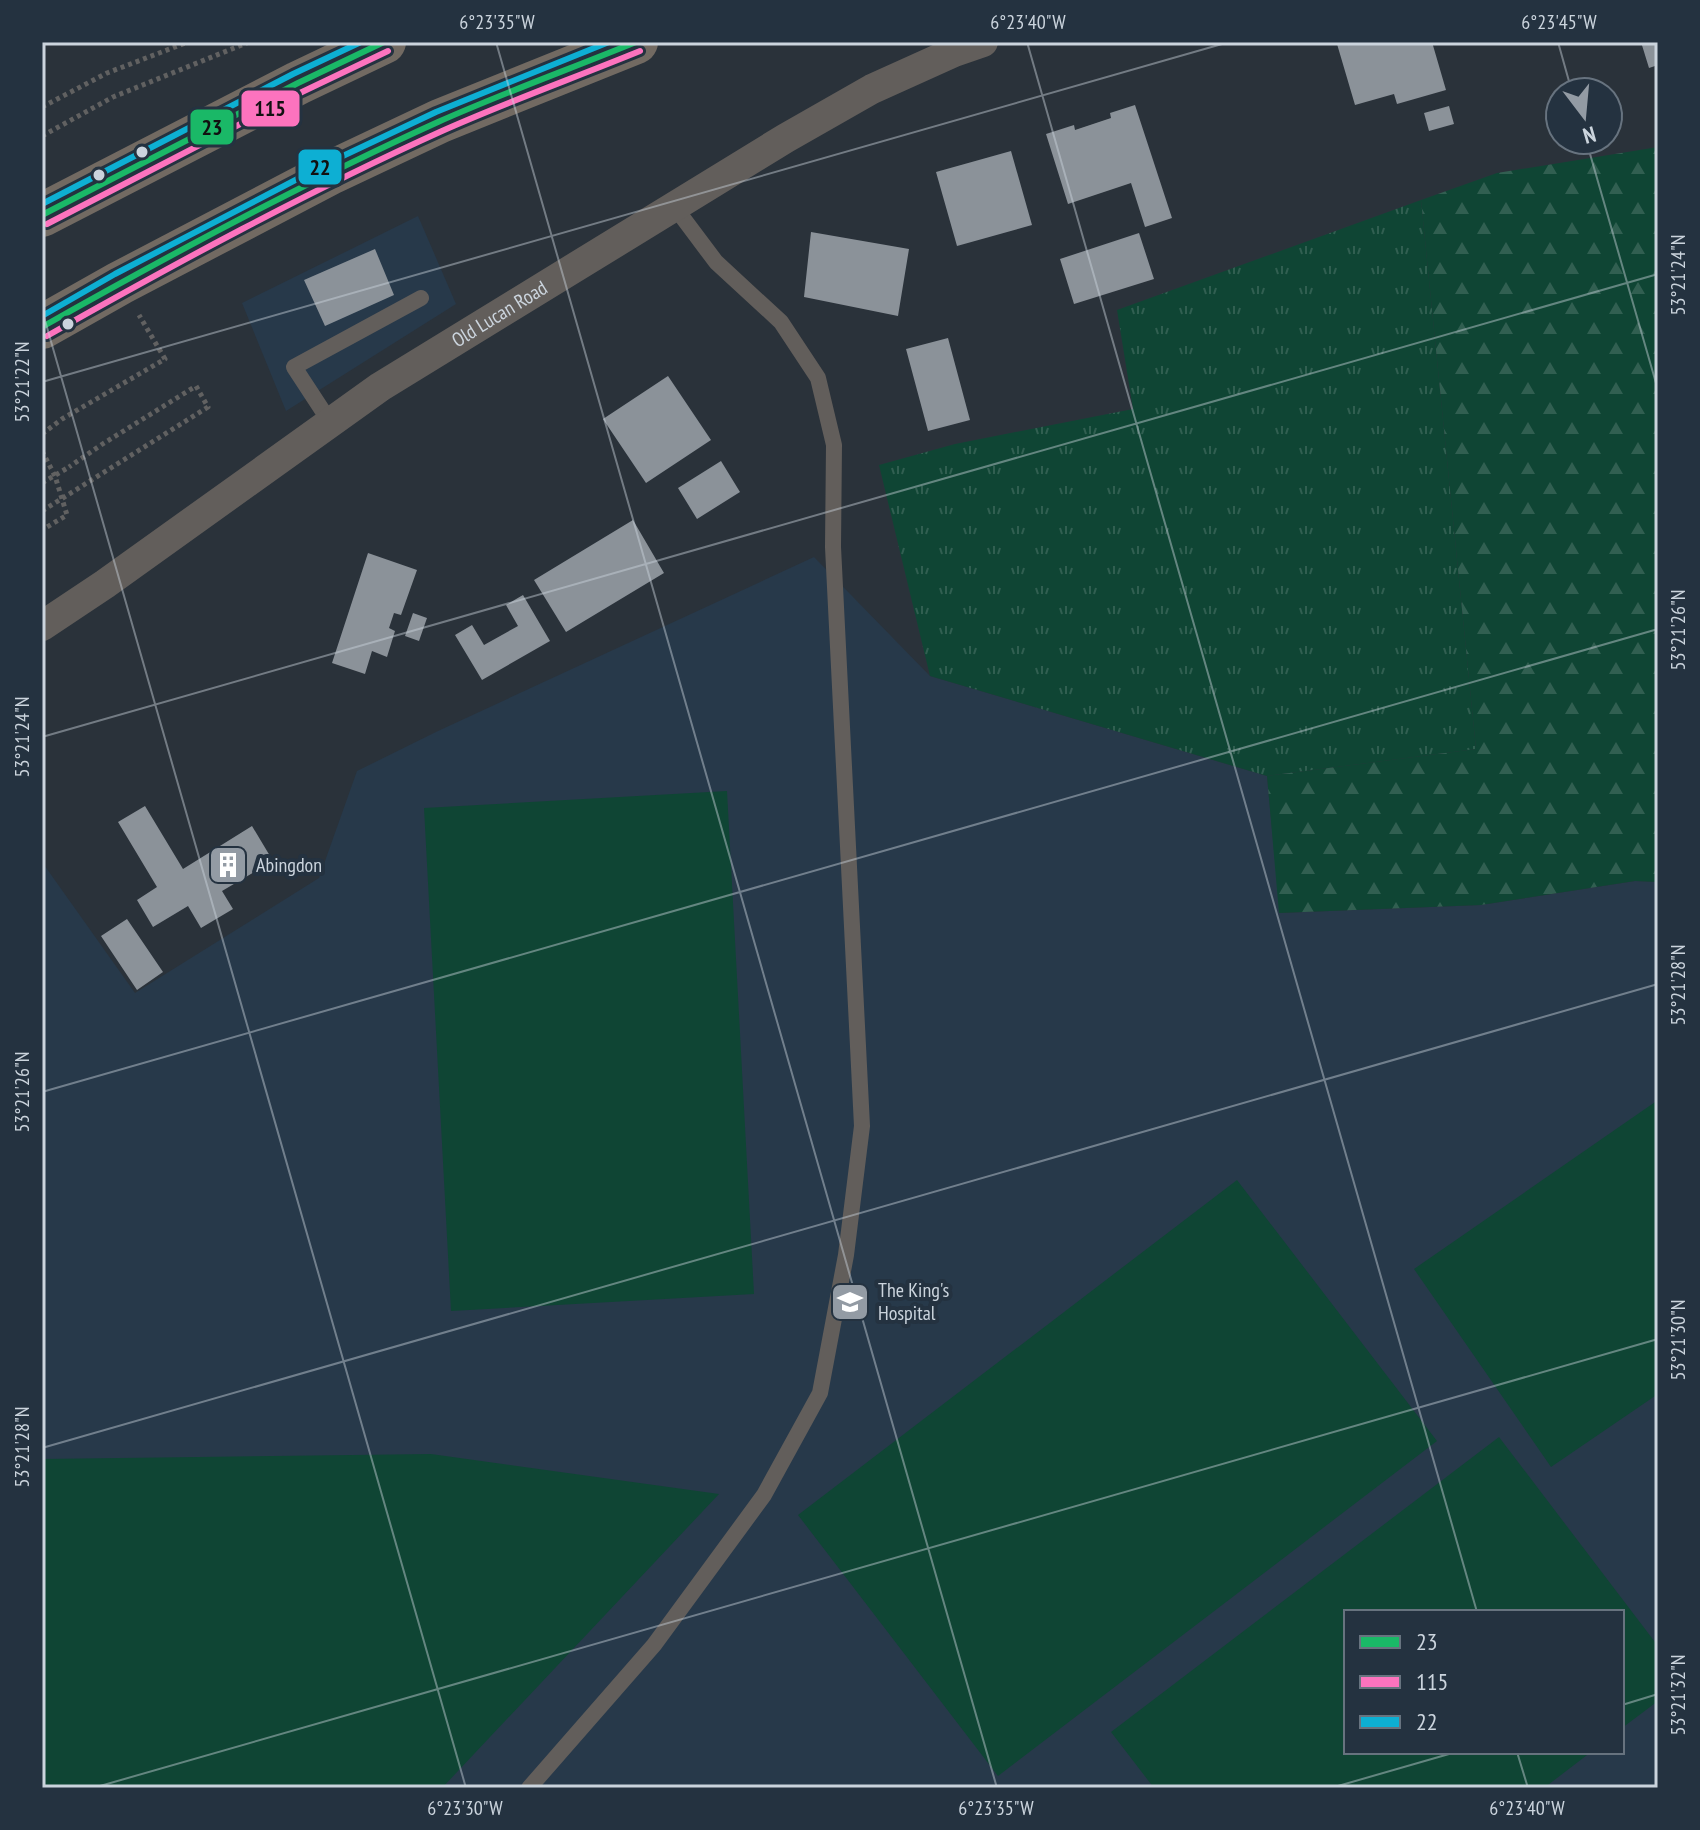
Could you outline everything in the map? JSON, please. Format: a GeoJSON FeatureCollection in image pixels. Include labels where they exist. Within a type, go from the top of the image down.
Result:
{"type":"FeatureCollection","features":[{"type":"Feature","properties":{"kind":"highway"},"geometry":{"type":"LineString","coordinates":[[42,215],[146,159],[384,42]]}},
{"type":"Feature","properties":{"kind":"highway"},"geometry":{"type":"LineString","coordinates":[[42,327],[332,172],[440,121],[636,42]]}},
{"type":"Feature","properties":{"kind":"street","name":"Old Lucan Road"},"geometry":{"type":"LineString","coordinates":[[42,626],[380,387],[674,206],[872,89],[983,42]]}},
{"type":"Feature","properties":{"kind":"lane"},"geometry":{"type":"LineString","coordinates":[[529,1788],[654,1645],[764,1495],[820,1393],[846,1255],[862,1126],[833,547],[834,445],[818,378],[811,366],[781,322],[716,262],[674,206]]}},
{"type":"Feature","properties":{"kind":"lane"},"geometry":{"type":"LineString","coordinates":[[330,422],[294,367],[421,298]]}},
{"type":"Feature","properties":{"kind":"path"},"geometry":{"type":"LineString","coordinates":[[42,107],[107,73],[188,42]]}},
{"type":"Feature","properties":{"kind":"path"},"geometry":{"type":"LineString","coordinates":[[42,136],[113,97],[249,42]]}},
{"type":"Feature","properties":{"kind":"path"},"geometry":{"type":"LineString","coordinates":[[42,434],[165,359],[120,283]]}},
{"type":"Feature","properties":{"kind":"path"},"geometry":{"type":"LineString","coordinates":[[42,483],[196,386],[208,407],[42,511]]}},
{"type":"Feature","properties":{"kind":"path"},"geometry":{"type":"LineString","coordinates":[[42,451],[55,476],[67,515],[42,530]]}},
{"type":"Feature","properties":{"kind":"shaded area"},"geometry":{"type":"Polygon","coordinates":[[[418,216],[456,304],[286,411],[242,303],[418,216]]]}},
{"type":"Feature","properties":{"kind":"shaded area","name":"The King's Hospital"},"geometry":{"type":"Polygon","coordinates":[[[814,557],[930,676],[1267,776],[1280,913],[1481,905],[1635,881],[1658,882],[1658,1788],[42,1788],[42,862],[135,993],[319,878],[357,771],[814,557]]]}},
{"type":"Feature","properties":{"kind":"green space"},"geometry":{"type":"Polygon","coordinates":[[[1658,147],[1658,882],[1635,881],[1481,905],[1279,913],[1267,776],[1476,749],[1421,200],[1497,173],[1602,156],[1624,156],[1624,152],[1658,147]]]}},
{"type":"Feature","properties":{"kind":"green space"},"geometry":{"type":"Polygon","coordinates":[[[1421,200],[1476,749],[1267,776],[930,676],[879,465],[955,444],[1133,409],[1117,310],[1421,200]]]}},
{"type":"Feature","properties":{"kind":"green space"},"geometry":{"type":"Polygon","coordinates":[[[727,791],[754,1294],[451,1311],[424,808],[727,791]]]}},
{"type":"Feature","properties":{"kind":"green space"},"geometry":{"type":"Polygon","coordinates":[[[1658,1100],[1658,1394],[1551,1467],[1414,1269],[1658,1100]]]}},
{"type":"Feature","properties":{"kind":"green space"},"geometry":{"type":"Polygon","coordinates":[[[1237,1180],[1437,1441],[998,1776],[798,1515],[1237,1180]]]}},
{"type":"Feature","properties":{"kind":"green space"},"geometry":{"type":"Polygon","coordinates":[[[1499,1437],[1658,1646],[1658,1701],[1624,1726],[1624,1610],[1344,1610],[1344,1754],[1588,1754],[1544,1788],[1154,1788],[1111,1732],[1499,1437]]]}},
{"type":"Feature","properties":{"kind":"green space"},"geometry":{"type":"Polygon","coordinates":[[[431,1454],[719,1494],[442,1788],[42,1788],[42,1459],[431,1454]]]}},
{"type":"Feature","properties":{"kind":"building"},"geometry":{"type":"Polygon","coordinates":[[[1432,42],[1446,90],[1397,104],[1394,94],[1355,105],[1337,44],[1432,42]]]}},
{"type":"Feature","properties":{"kind":"building"},"geometry":{"type":"Polygon","coordinates":[[[1641,42],[1658,42],[1658,65],[1649,68],[1641,42]]]}},
{"type":"Feature","properties":{"kind":"building"},"geometry":{"type":"Polygon","coordinates":[[[1135,105],[1172,218],[1145,227],[1131,183],[1068,204],[1046,134],[1074,125],[1075,130],[1111,118],[1110,113],[1135,105]]]}},
{"type":"Feature","properties":{"kind":"building"},"geometry":{"type":"Polygon","coordinates":[[[1449,106],[1454,124],[1429,131],[1424,113],[1449,106]]]}},
{"type":"Feature","properties":{"kind":"building"},"geometry":{"type":"Polygon","coordinates":[[[1011,151],[1032,225],[957,246],[936,172],[1011,151]]]}},
{"type":"Feature","properties":{"kind":"building"},"geometry":{"type":"Polygon","coordinates":[[[811,232],[909,249],[898,316],[804,297],[811,232]]]}},
{"type":"Feature","properties":{"kind":"building"},"geometry":{"type":"Polygon","coordinates":[[[1139,233],[1154,279],[1074,304],[1060,259],[1139,233]]]}},
{"type":"Feature","properties":{"kind":"building"},"geometry":{"type":"Polygon","coordinates":[[[375,249],[394,295],[325,326],[304,280],[375,249]]]}},
{"type":"Feature","properties":{"kind":"building"},"geometry":{"type":"Polygon","coordinates":[[[948,338],[970,420],[928,431],[906,349],[948,338]]]}},
{"type":"Feature","properties":{"kind":"building"},"geometry":{"type":"Polygon","coordinates":[[[668,376],[711,440],[646,483],[603,419],[668,376]]]}},
{"type":"Feature","properties":{"kind":"building"},"geometry":{"type":"Polygon","coordinates":[[[721,461],[740,492],[697,519],[678,488],[721,461]]]}},
{"type":"Feature","properties":{"kind":"building"},"geometry":{"type":"Polygon","coordinates":[[[633,520],[664,573],[566,632],[534,580],[633,520]]]}},
{"type":"Feature","properties":{"kind":"building"},"geometry":{"type":"Polygon","coordinates":[[[368,553],[417,570],[401,615],[394,613],[389,628],[395,631],[387,657],[372,651],[365,674],[332,663],[368,553]]]}},
{"type":"Feature","properties":{"kind":"building"},"geometry":{"type":"Polygon","coordinates":[[[523,595],[550,641],[482,680],[455,635],[472,625],[484,645],[518,626],[506,605],[523,595]]]}},
{"type":"Feature","properties":{"kind":"building"},"geometry":{"type":"Polygon","coordinates":[[[413,613],[427,618],[419,641],[405,636],[413,613]]]}},
{"type":"Feature","properties":{"kind":"building","name":"Abingdon"},"geometry":{"type":"Polygon","coordinates":[[[145,806],[183,869],[252,826],[273,861],[222,891],[233,909],[201,928],[188,906],[153,927],[137,900],[157,887],[118,822],[145,806]]]}},
{"type":"Feature","properties":{"kind":"building"},"geometry":{"type":"Polygon","coordinates":[[[127,919],[163,972],[137,990],[101,936],[127,919]]]}},
{"type":"Feature","properties":{"kind":"transit line","name":"22"},"geometry":{"type":"LineString","coordinates":[[42,204],[361,42]]}},
{"type":"Feature","properties":{"kind":"transit line","name":"23"},"geometry":{"type":"LineString","coordinates":[[42,215],[384,42]]}},
{"type":"Feature","properties":{"kind":"transit line","name":"22"},"geometry":{"type":"LineString","coordinates":[[42,316],[115,274],[328,163],[436,112],[609,42]]}},
{"type":"Feature","properties":{"kind":"transit line","name":"23"},"geometry":{"type":"LineString","coordinates":[[42,327],[238,220],[388,145],[487,101],[636,42]]}},
{"type":"Feature","properties":{"kind":"transit line","name":"115"},"geometry":{"type":"LineString","coordinates":[[47,224],[388,51]]}},
{"type":"Feature","properties":{"kind":"transit line","name":"115"},"geometry":{"type":"LineString","coordinates":[[47,336],[341,178],[491,110],[640,51]]}},
{"type":"Feature","properties":{"kind":"place","name":"Abingdon"},"geometry":{"type":"Point","coordinates":[228,865]}},
{"type":"Feature","properties":{"kind":"place","name":"The King's Hospital"},"geometry":{"type":"Point","coordinates":[850,1302]}}]}
